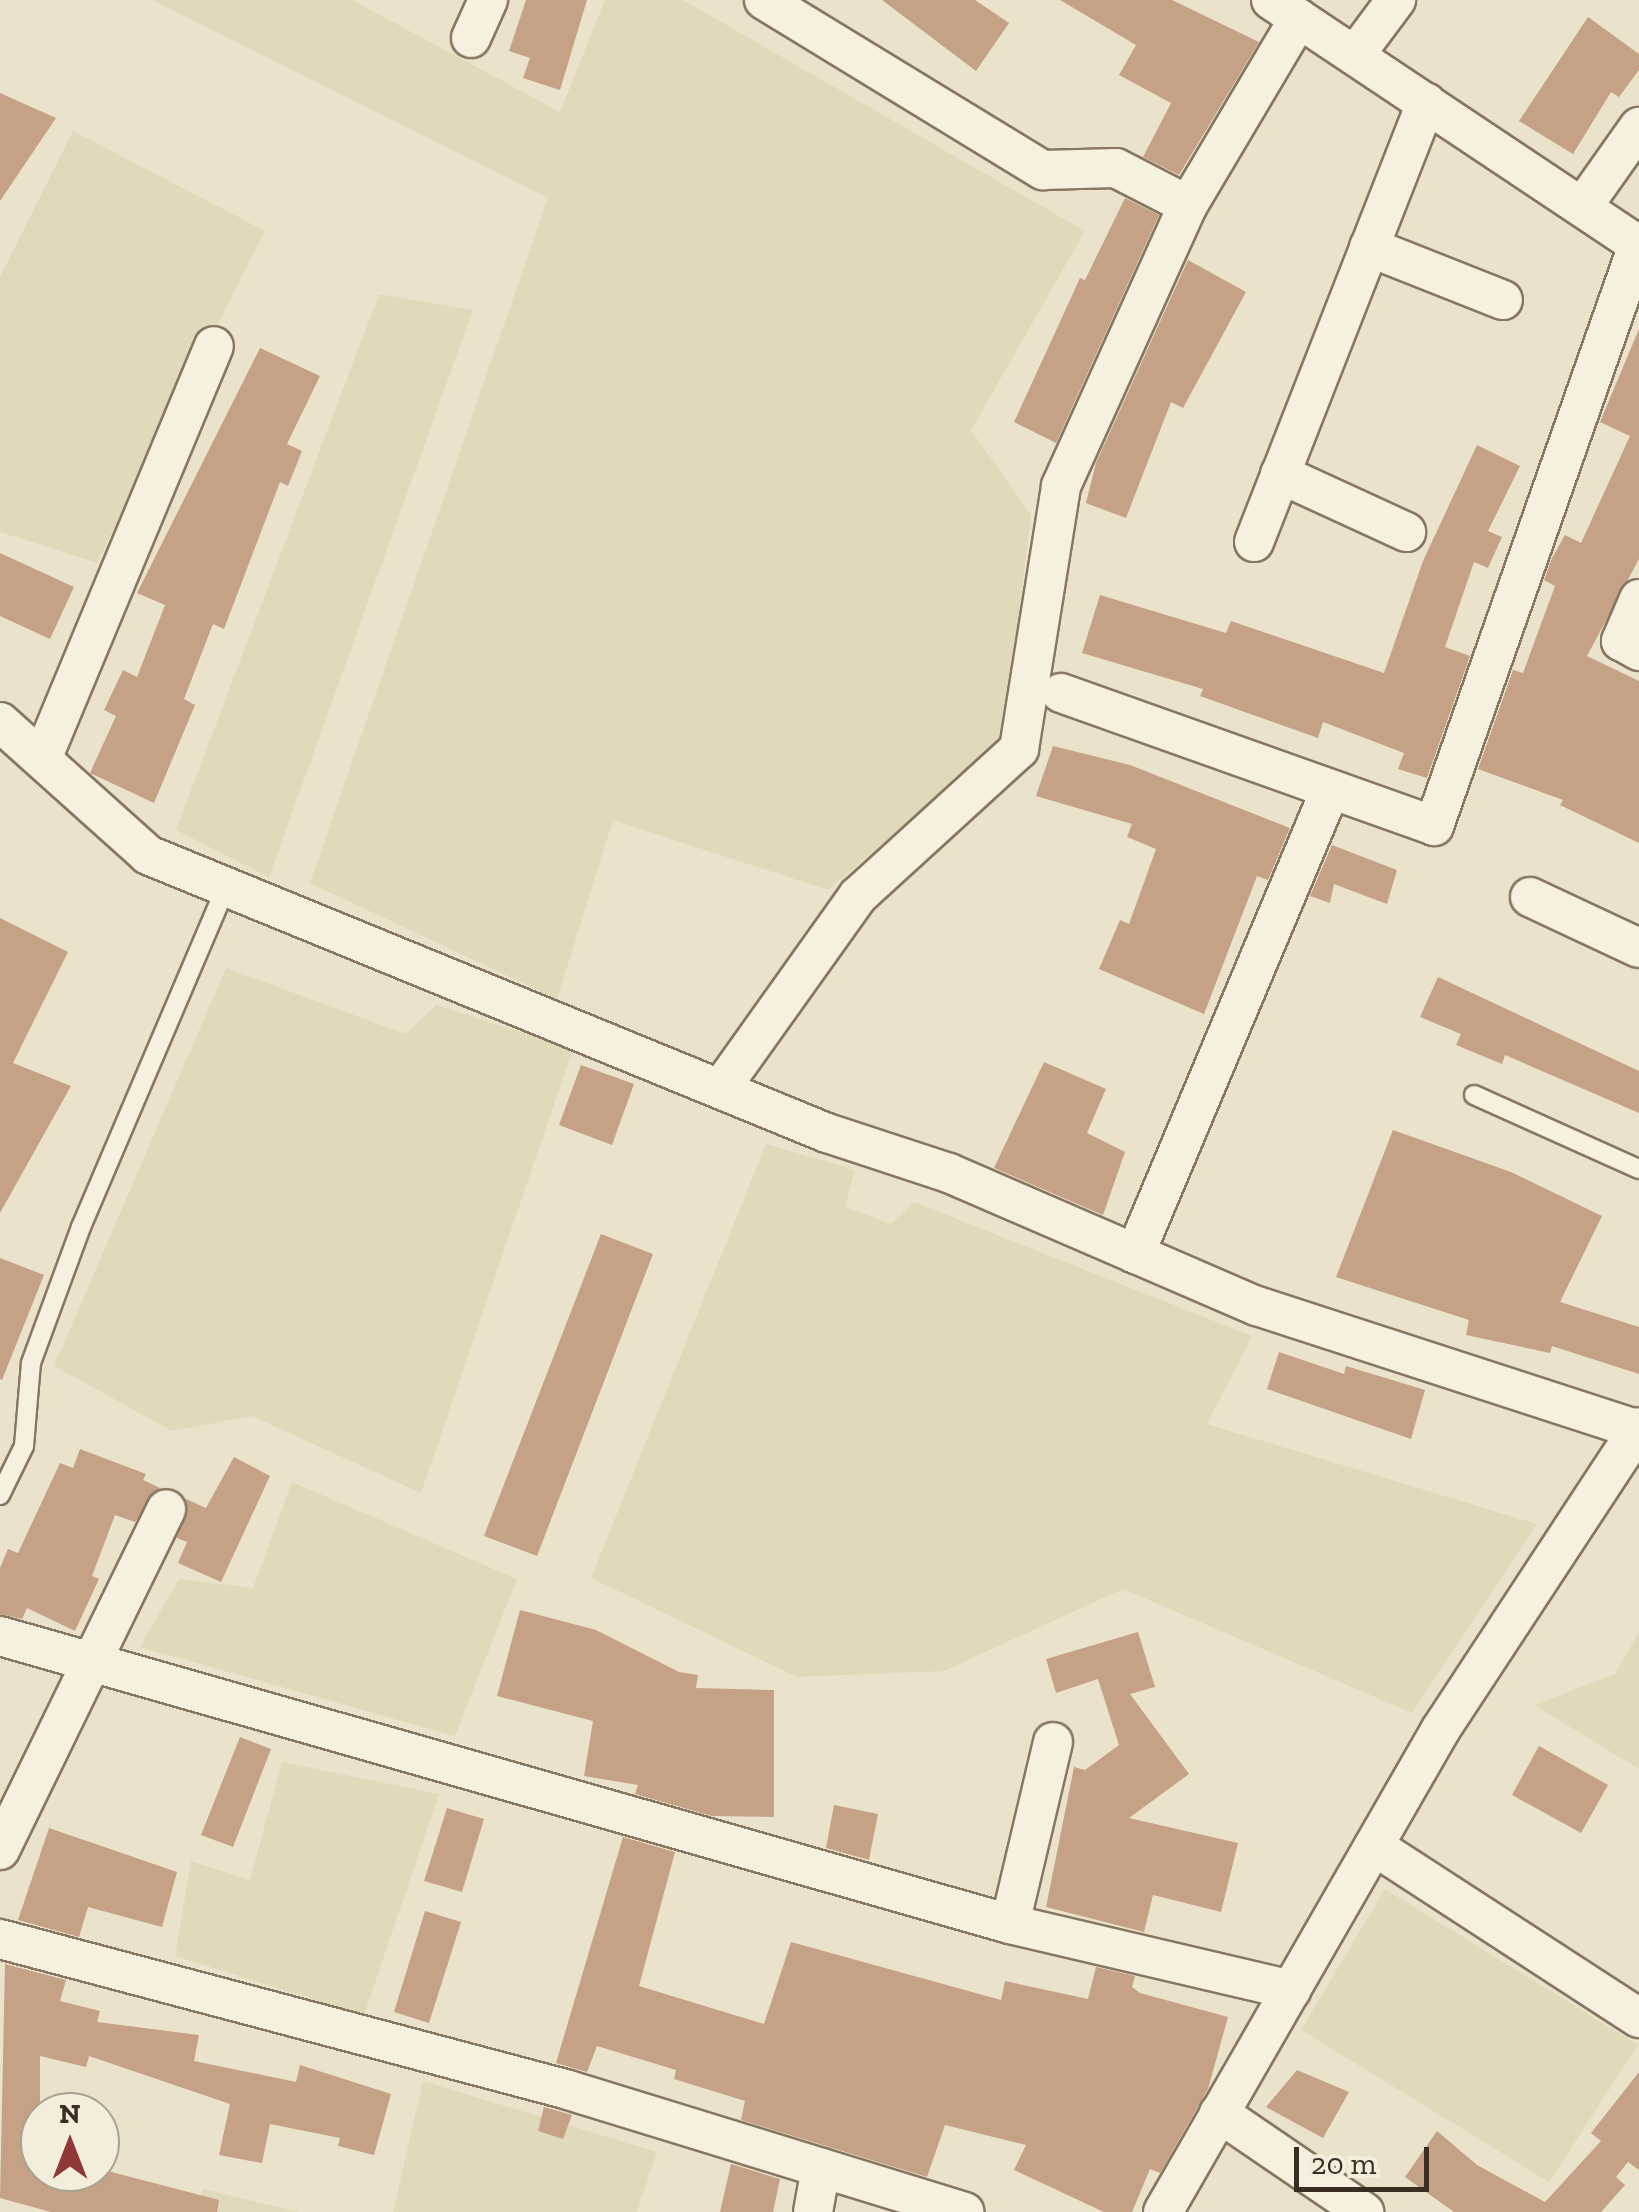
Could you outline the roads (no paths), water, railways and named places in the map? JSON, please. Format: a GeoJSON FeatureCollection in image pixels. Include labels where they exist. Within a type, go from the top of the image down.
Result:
{"type":"FeatureCollection","features":[{"type":"Feature","properties":{"kind":"street"},"geometry":{"type":"LineString","coordinates":[[471,38],[488,0]]}},
{"type":"Feature","properties":{"kind":"street"},"geometry":{"type":"LineString","coordinates":[[764,0],[1043,170],[1116,168],[1188,205]]}},
{"type":"Feature","properties":{"kind":"street"},"geometry":{"type":"LineString","coordinates":[[1355,56],[1396,0]]}},
{"type":"Feature","properties":{"kind":"street"},"geometry":{"type":"LineString","coordinates":[[721,1088],[858,896],[1019,749],[1061,486],[1188,205],[1285,9],[1639,245],[1434,826],[1329,793],[1061,693]]}},
{"type":"Feature","properties":{"kind":"street"},"geometry":{"type":"LineString","coordinates":[[1254,542],[1426,102]]}},
{"type":"Feature","properties":{"kind":"street"},"geometry":{"type":"LineString","coordinates":[[1582,206],[1639,128]]}},
{"type":"Feature","properties":{"kind":"street"},"geometry":{"type":"LineString","coordinates":[[1369,247],[1503,300]]}},
{"type":"Feature","properties":{"kind":"street"},"geometry":{"type":"LineString","coordinates":[[42,759],[214,346]]}},
{"type":"Feature","properties":{"kind":"street"},"geometry":{"type":"LineString","coordinates":[[1280,474],[1406,532]]}},
{"type":"Feature","properties":{"kind":"street"},"geometry":{"type":"LineString","coordinates":[[1639,598],[1621,641],[1639,650]]}},
{"type":"Feature","properties":{"kind":"street"},"geometry":{"type":"LineString","coordinates":[[0,722],[148,855],[721,1088],[949,1172],[1257,1306],[1638,1428],[1441,1729],[1163,2212]]}},
{"type":"Feature","properties":{"kind":"street"},"geometry":{"type":"LineString","coordinates":[[1135,1254],[1329,793]]}},
{"type":"Feature","properties":{"kind":"street"},"geometry":{"type":"LineString","coordinates":[[1530,897],[1639,948]]}},
{"type":"Feature","properties":{"kind":"street"},"geometry":{"type":"LineString","coordinates":[[0,1850],[89,1659],[166,1509]]}},
{"type":"Feature","properties":{"kind":"street"},"geometry":{"type":"LineString","coordinates":[[0,1636],[1010,1924],[1291,1990]]}},
{"type":"Feature","properties":{"kind":"street"},"geometry":{"type":"LineString","coordinates":[[1010,1924],[1053,1742]]}},
{"type":"Feature","properties":{"kind":"street"},"geometry":{"type":"LineString","coordinates":[[1374,1846],[1639,2018]]}},
{"type":"Feature","properties":{"kind":"street"},"geometry":{"type":"LineString","coordinates":[[0,1938],[566,2089],[964,2212]]}},
{"type":"Feature","properties":{"kind":"street"},"geometry":{"type":"LineString","coordinates":[[1219,2113],[1364,2212]]}},
{"type":"Feature","properties":{"kind":"street"},"geometry":{"type":"LineString","coordinates":[[812,2212],[821,2168]]}},
{"type":"Feature","properties":{"kind":"lane"},"geometry":{"type":"LineString","coordinates":[[0,1495],[24,1446],[31,1363],[81,1227],[226,887]]}},
{"type":"Feature","properties":{"kind":"lane"},"geometry":{"type":"LineString","coordinates":[[1474,1094],[1639,1169]]}}]}
